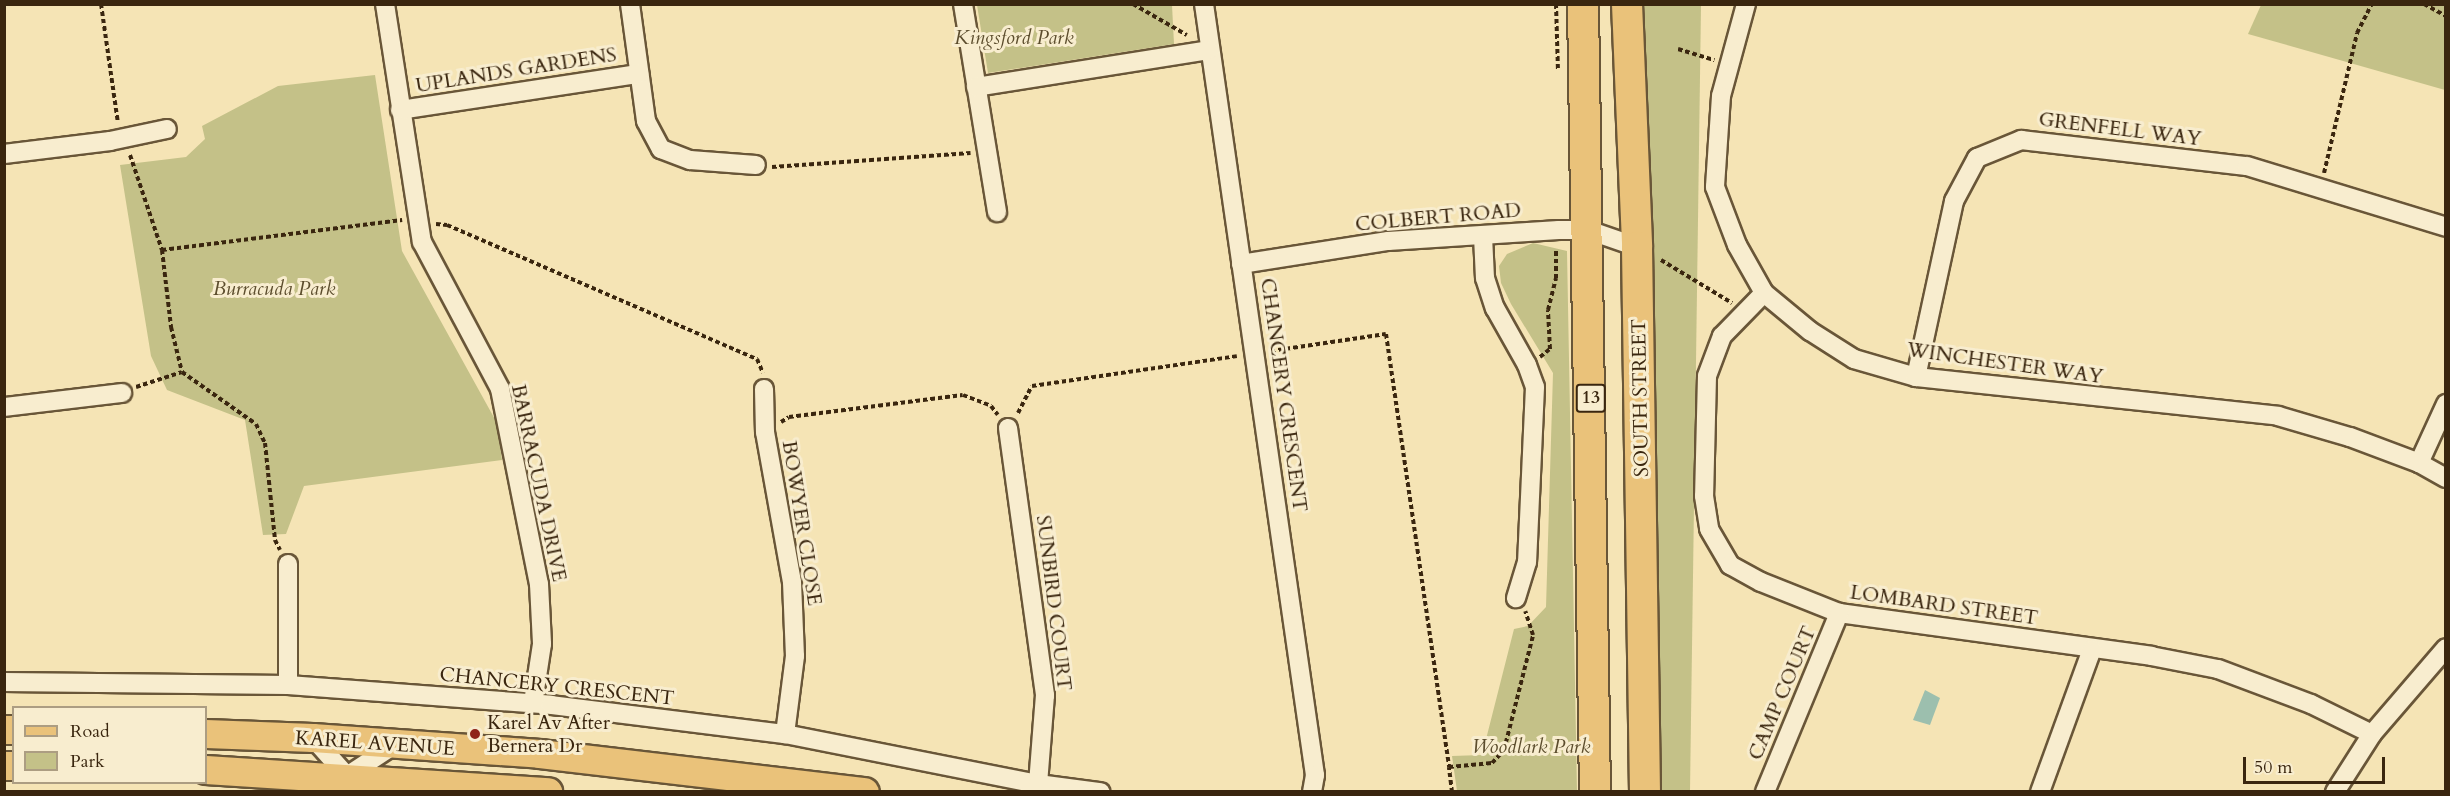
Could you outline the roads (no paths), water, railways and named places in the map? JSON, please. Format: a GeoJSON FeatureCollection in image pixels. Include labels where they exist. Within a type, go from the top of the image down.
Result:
{"type":"FeatureCollection","features":[{"type":"Feature","properties":{"kind":"highway","name":"13"},"geometry":{"type":"LineString","coordinates":[[1583,4],[1573,230],[1595,792]]}},
{"type":"Feature","properties":{"kind":"highway","name":"SOUTH STREET"},"geometry":{"type":"LineString","coordinates":[[1627,4],[1636,247],[1645,792]]}},
{"type":"Feature","properties":{"kind":"main road","name":"KAREL AVENUE"},"geometry":{"type":"LineString","coordinates":[[207,734],[398,743],[540,754],[866,792]]}},
{"type":"Feature","properties":{"kind":"main road","name":"KAREL AVENUE"},"geometry":{"type":"LineString","coordinates":[[207,770],[347,784],[548,792]]}},
{"type":"Feature","properties":{"kind":"street","name":"BARRACUDA DRIVE"},"geometry":{"type":"LineString","coordinates":[[385,4],[422,242],[500,389],[539,584],[542,644],[533,703]]}},
{"type":"Feature","properties":{"kind":"street","name":"UPLANDS GARDENS"},"geometry":{"type":"LineString","coordinates":[[630,4],[646,121],[661,149],[690,160],[756,165]]}},
{"type":"Feature","properties":{"kind":"street"},"geometry":{"type":"LineString","coordinates":[[963,4],[997,212]]}},
{"type":"Feature","properties":{"kind":"street","name":"CHANCERY CRESCENT"},"geometry":{"type":"LineString","coordinates":[[1204,4],[1209,50],[1257,353],[1315,775],[1312,792]]}},
{"type":"Feature","properties":{"kind":"street","name":"WINCHESTER WAY"},"geometry":{"type":"LineString","coordinates":[[1746,4],[1721,96],[1715,187],[1737,245],[1764,293],[1810,331],[1854,359],[1916,377],[2278,416],[2419,463],[2445,478]]}},
{"type":"Feature","properties":{"kind":"street"},"geometry":{"type":"LineString","coordinates":[[976,87],[1209,50]]}},
{"type":"Feature","properties":{"kind":"street","name":"UPLANDS GARDENS"},"geometry":{"type":"LineString","coordinates":[[400,110],[639,74]]}},
{"type":"Feature","properties":{"kind":"street"},"geometry":{"type":"LineString","coordinates":[[4,154],[110,141],[167,129]]}},
{"type":"Feature","properties":{"kind":"street","name":"GRENFELL WAY"},"geometry":{"type":"LineString","coordinates":[[1916,377],[1954,201],[1977,158],[2021,140],[2247,166],[2445,226]]}},
{"type":"Feature","properties":{"kind":"street","name":"COLBERT ROAD"},"geometry":{"type":"LineString","coordinates":[[1242,264],[1388,241],[1573,230],[1636,247]]}},
{"type":"Feature","properties":{"kind":"street"},"geometry":{"type":"LineString","coordinates":[[1483,236],[1489,288],[1527,365],[1535,387],[1527,562],[1516,598]]}},
{"type":"Feature","properties":{"kind":"street","name":"LOMBARD STREET"},"geometry":{"type":"LineString","coordinates":[[1764,293],[1742,312],[1722,336],[1707,376],[1704,496],[1709,529],[1730,564],[1761,582],[1839,613],[2217,669],[2311,704],[2372,734]]}},
{"type":"Feature","properties":{"kind":"street","name":"BOWYER CLOSE"},"geometry":{"type":"LineString","coordinates":[[764,389],[765,432],[792,582],[795,656],[785,734]]}},
{"type":"Feature","properties":{"kind":"street"},"geometry":{"type":"LineString","coordinates":[[4,407],[122,393]]}},
{"type":"Feature","properties":{"kind":"street"},"geometry":{"type":"LineString","coordinates":[[2419,463],[2445,404]]}},
{"type":"Feature","properties":{"kind":"street","name":"SUNBIRD COURT"},"geometry":{"type":"LineString","coordinates":[[1008,429],[1045,695],[1038,784]]}},
{"type":"Feature","properties":{"kind":"street"},"geometry":{"type":"LineString","coordinates":[[288,564],[288,685]]}},
{"type":"Feature","properties":{"kind":"street","name":"CAMP COURT"},"geometry":{"type":"LineString","coordinates":[[1765,792],[1839,613]]}},
{"type":"Feature","properties":{"kind":"street"},"geometry":{"type":"LineString","coordinates":[[2335,792],[2372,734],[2445,648]]}},
{"type":"Feature","properties":{"kind":"street"},"geometry":{"type":"LineString","coordinates":[[2040,792],[2092,649]]}},
{"type":"Feature","properties":{"kind":"street","name":"CHANCERY CRESCENT"},"geometry":{"type":"LineString","coordinates":[[4,682],[288,685],[533,703],[785,734],[1038,784],[1100,792]]}},
{"type":"Feature","properties":{"kind":"street"},"geometry":{"type":"LineString","coordinates":[[313,738],[347,784],[398,743]]}},
{"type":"Feature","properties":{"kind":"place","name":"Karel Av After Bernera Dr"},"geometry":{"type":"Point","coordinates":[475,734]}},
{"type":"Feature","properties":{"kind":"park label","name":"Kingsford Park"},"geometry":{"type":"Point","coordinates":[1014,37]}},
{"type":"Feature","properties":{"kind":"park label","name":"Burracuda Park"},"geometry":{"type":"Point","coordinates":[274,288]}},
{"type":"Feature","properties":{"kind":"park label","name":"Woodlark Park"},"geometry":{"type":"Point","coordinates":[1531,746]}}]}
